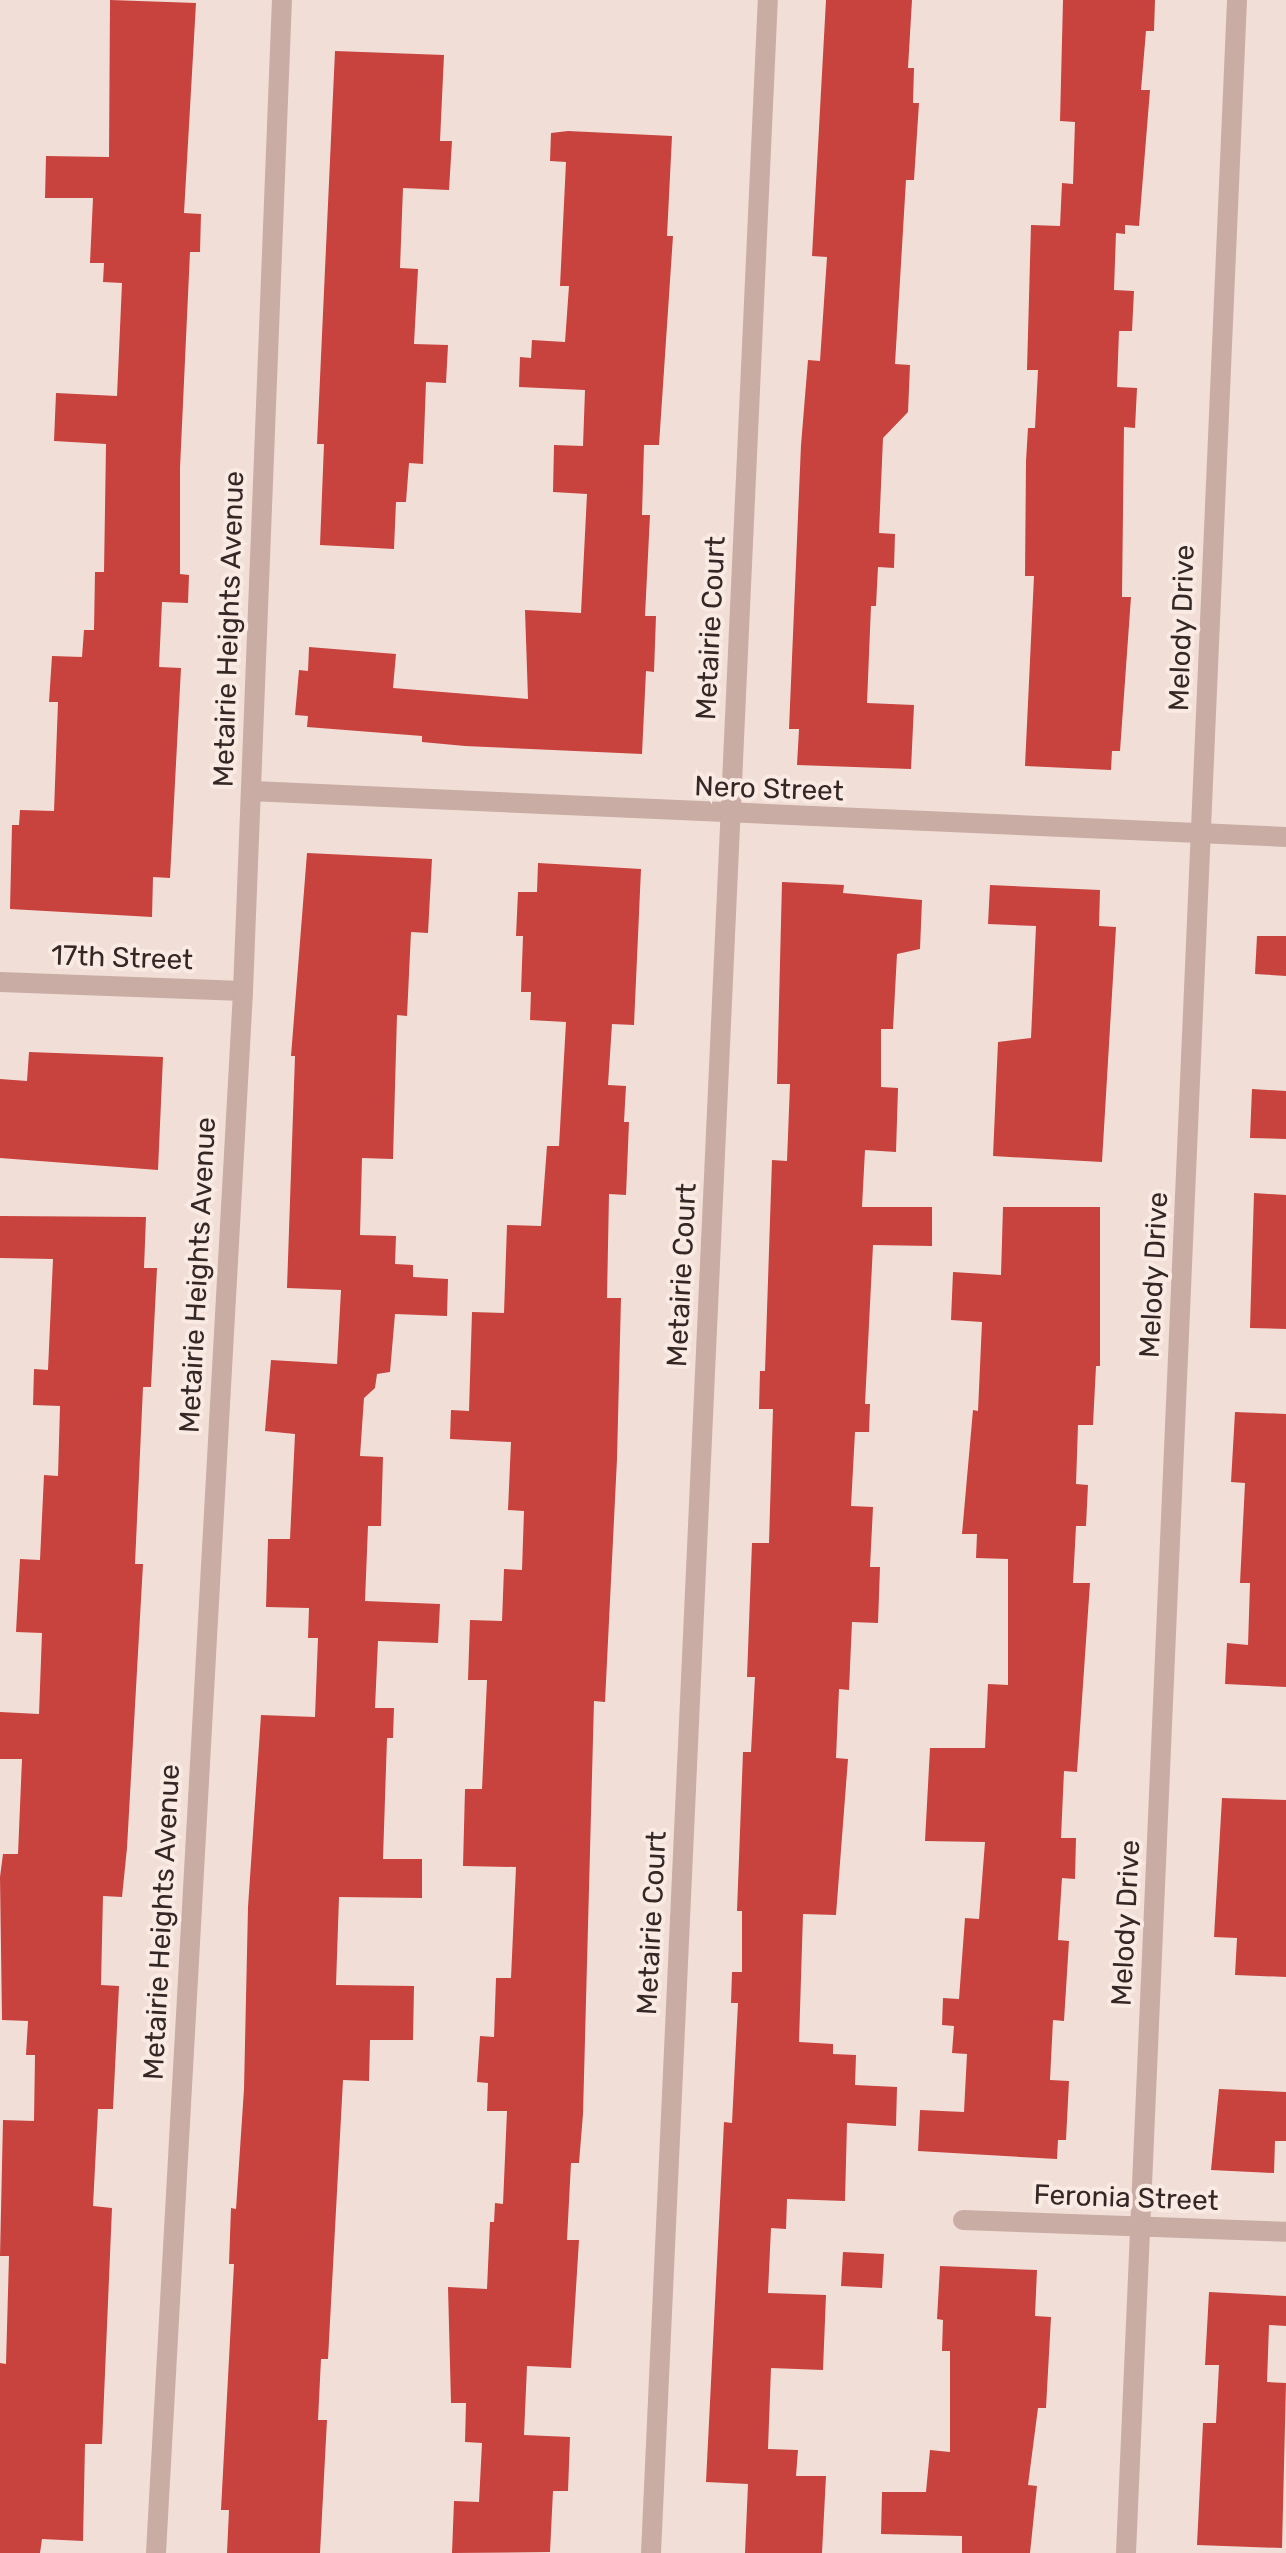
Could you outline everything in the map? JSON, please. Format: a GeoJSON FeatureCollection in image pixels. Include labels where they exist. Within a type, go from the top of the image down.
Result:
{"type":"FeatureCollection","features":[{"type":"Feature","properties":{"kind":"street","name":"Metairie Heights Avenue"},"geometry":{"type":"LineString","coordinates":[[156,2553],[243,991],[282,0]]}},
{"type":"Feature","properties":{"kind":"street","name":"Metairie Court"},"geometry":{"type":"LineString","coordinates":[[651,2553],[768,0]]}},
{"type":"Feature","properties":{"kind":"street","name":"Melody Drive"},"geometry":{"type":"LineString","coordinates":[[1126,2553],[1237,0]]}},
{"type":"Feature","properties":{"kind":"street","name":"Nero Street"},"geometry":{"type":"LineString","coordinates":[[251,791],[731,816],[1286,837]]}},
{"type":"Feature","properties":{"kind":"street","name":"17th Street"},"geometry":{"type":"LineString","coordinates":[[0,982],[243,991]]}},
{"type":"Feature","properties":{"kind":"street","name":"Feronia Street"},"geometry":{"type":"LineString","coordinates":[[963,2220],[1286,2232]]}},
{"type":"Feature","properties":{"kind":"building"},"geometry":{"type":"Polygon","coordinates":[[[110,0],[196,3],[184,213],[201,214],[200,252],[190,252],[180,468],[180,574],[189,575],[188,603],[162,602],[159,667],[181,668],[170,878],[153,877],[152,917],[10,909],[12,825],[19,825],[20,810],[54,811],[58,702],[49,702],[52,656],[82,657],[84,630],[94,630],[95,572],[104,572],[106,444],[54,441],[56,393],[117,396],[122,283],[103,282],[104,263],[90,263],[93,198],[45,198],[46,156],[109,157],[110,0]]]}},
{"type":"Feature","properties":{"kind":"building"},"geometry":{"type":"Polygon","coordinates":[[[826,0],[912,0],[908,68],[914,68],[913,103],[919,103],[914,180],[906,180],[895,364],[910,365],[908,412],[883,438],[879,533],[895,534],[894,568],[878,567],[876,606],[871,606],[867,703],[914,705],[911,769],[797,765],[799,729],[789,729],[801,445],[808,360],[820,361],[827,257],[812,256],[826,0]]]}},
{"type":"Feature","properties":{"kind":"building"},"geometry":{"type":"Polygon","coordinates":[[[1063,0],[1155,0],[1154,31],[1146,31],[1141,90],[1150,90],[1139,226],[1125,225],[1125,234],[1116,233],[1114,290],[1134,291],[1132,331],[1119,331],[1117,387],[1137,388],[1135,428],[1124,427],[1122,597],[1131,597],[1120,751],[1112,751],[1111,770],[1025,766],[1034,576],[1025,576],[1026,461],[1028,428],[1035,428],[1038,370],[1027,370],[1031,225],[1060,226],[1062,183],[1073,184],[1075,122],[1060,121],[1063,0]]]}},
{"type":"Feature","properties":{"kind":"building"},"geometry":{"type":"Polygon","coordinates":[[[335,51],[444,55],[440,141],[452,141],[449,190],[403,188],[400,268],[418,269],[414,344],[448,345],[446,383],[426,382],[423,464],[409,463],[406,502],[396,502],[394,549],[320,545],[324,444],[317,444],[335,51]]]}},
{"type":"Feature","properties":{"kind":"building"},"geometry":{"type":"Polygon","coordinates":[[[568,131],[672,136],[667,236],[673,236],[659,445],[644,445],[642,515],[650,515],[645,616],[656,616],[654,672],[646,671],[642,754],[465,746],[422,742],[422,736],[307,727],[308,716],[295,715],[299,670],[308,671],[309,647],[396,654],[393,688],[528,699],[525,610],[581,613],[587,494],[553,492],[554,445],[583,446],[585,390],[519,387],[520,357],[531,358],[532,340],[565,342],[569,286],[560,286],[566,162],[550,161],[551,133],[568,131]]]}},
{"type":"Feature","properties":{"kind":"building"},"geometry":{"type":"Polygon","coordinates":[[[307,853],[432,859],[428,933],[411,932],[407,1016],[397,1015],[393,1159],[362,1158],[360,1235],[396,1236],[395,1264],[413,1265],[413,1277],[448,1279],[447,1316],[395,1314],[390,1372],[377,1374],[375,1388],[364,1398],[360,1456],[383,1457],[381,1526],[368,1526],[365,1601],[440,1604],[438,1643],[378,1641],[375,1708],[394,1708],[393,1738],[387,1738],[383,1859],[422,1859],[422,1898],[339,1897],[336,1985],[414,1986],[413,2040],[370,2040],[369,2081],[343,2080],[328,2359],[321,2359],[318,2420],[327,2420],[320,2553],[227,2553],[229,2510],[221,2510],[234,2264],[229,2264],[231,2208],[236,2209],[244,2089],[248,1907],[261,1715],[315,1717],[318,1638],[308,1638],[309,1608],[266,1607],[268,1539],[290,1539],[295,1434],[265,1431],[271,1360],[337,1364],[341,1290],[287,1288],[295,1056],[291,1056],[307,853]]]}},
{"type":"Feature","properties":{"kind":"building"},"geometry":{"type":"Polygon","coordinates":[[[538,863],[641,869],[634,1025],[612,1024],[608,1085],[626,1086],[624,1122],[629,1122],[626,1195],[609,1194],[607,1298],[621,1298],[617,1459],[605,1702],[594,1701],[583,2114],[579,2163],[571,2163],[567,2240],[579,2240],[571,2368],[527,2366],[524,2435],[570,2437],[568,2491],[553,2491],[550,2552],[452,2553],[454,2501],[479,2502],[482,2443],[465,2442],[466,2403],[451,2403],[448,2287],[487,2289],[490,2222],[494,2222],[495,2203],[503,2204],[507,2111],[487,2111],[488,2083],[477,2082],[480,2036],[494,2037],[496,1978],[511,1978],[516,1867],[463,1866],[465,1789],[482,1789],[487,1680],[468,1680],[470,1620],[502,1621],[504,1569],[522,1570],[524,1511],[508,1510],[511,1442],[450,1439],[451,1410],[469,1411],[472,1312],[504,1313],[507,1225],[541,1226],[547,1146],[559,1146],[566,1022],[530,1020],[531,992],[521,992],[523,936],[516,936],[518,892],[537,892],[538,863]]]}},
{"type":"Feature","properties":{"kind":"building"},"geometry":{"type":"Polygon","coordinates":[[[782,882],[844,885],[843,893],[922,900],[920,949],[897,954],[893,1029],[881,1029],[881,1087],[898,1088],[896,1152],[865,1150],[862,1207],[932,1207],[932,1246],[873,1245],[865,1404],[870,1404],[869,1432],[855,1432],[851,1506],[873,1507],[870,1567],[880,1567],[878,1623],[852,1622],[849,1690],[839,1689],[836,1758],[848,1759],[836,1915],[803,1914],[799,2042],[833,2044],[833,2054],[856,2055],[855,2085],[897,2087],[896,2126],[847,2123],[845,2201],[787,2199],[786,2229],[771,2228],[768,2293],[826,2295],[823,2370],[771,2368],[768,2449],[798,2450],[796,2476],[826,2476],[822,2553],[745,2553],[748,2484],[706,2482],[724,2122],[732,2123],[738,2003],[731,2003],[732,1972],[742,1972],[742,1911],[737,1911],[743,1752],[751,1752],[755,1677],[747,1677],[752,1543],[769,1543],[773,1409],[759,1409],[760,1371],[765,1371],[772,1160],[787,1161],[790,1084],[777,1084],[782,882]]]}},
{"type":"Feature","properties":{"kind":"building"},"geometry":{"type":"Polygon","coordinates":[[[990,885],[1100,890],[1099,926],[1116,927],[1102,1162],[993,1156],[998,1042],[1031,1038],[1036,926],[988,924],[990,885]]]}},
{"type":"Feature","properties":{"kind":"building"},"geometry":{"type":"Polygon","coordinates":[[[1257,936],[1286,936],[1286,976],[1255,974],[1257,936]]]}},
{"type":"Feature","properties":{"kind":"building"},"geometry":{"type":"Polygon","coordinates":[[[29,1052],[163,1057],[158,1170],[0,1158],[0,1079],[27,1081],[29,1052]]]}},
{"type":"Feature","properties":{"kind":"building"},"geometry":{"type":"Polygon","coordinates":[[[1252,1089],[1286,1091],[1286,1139],[1250,1138],[1252,1089]]]}},
{"type":"Feature","properties":{"kind":"building"},"geometry":{"type":"Polygon","coordinates":[[[1254,1193],[1286,1195],[1286,1329],[1250,1328],[1254,1193]]]}},
{"type":"Feature","properties":{"kind":"building"},"geometry":{"type":"Polygon","coordinates":[[[1003,1207],[1100,1207],[1100,1366],[1096,1366],[1093,1425],[1078,1425],[1076,1484],[1088,1485],[1086,1526],[1076,1526],[1073,1583],[1090,1583],[1077,1772],[1064,1771],[1061,1838],[1076,1838],[1075,1879],[1062,1878],[1058,1940],[1069,1941],[1064,2021],[1053,2020],[1050,2080],[1069,2081],[1066,2140],[1058,2140],[1057,2159],[918,2151],[920,2110],[964,2112],[967,2054],[952,2053],[954,2026],[942,2025],[943,1998],[959,1999],[965,1918],[979,1919],[985,1842],[925,1841],[930,1748],[985,1748],[988,1684],[1008,1685],[1008,1559],[976,1558],[977,1534],[962,1534],[973,1410],[978,1411],[982,1322],[951,1320],[953,1272],[1001,1275],[1003,1207]]]}},
{"type":"Feature","properties":{"kind":"building"},"geometry":{"type":"Polygon","coordinates":[[[0,1216],[146,1217],[144,1268],[157,1268],[151,1387],[143,1387],[135,1564],[143,1564],[127,1848],[122,1897],[103,1896],[101,1985],[119,1986],[113,2109],[98,2109],[93,2206],[112,2208],[102,2444],[85,2444],[83,2541],[42,2539],[40,2553],[0,2553],[0,2363],[6,2364],[9,2256],[0,2256],[3,2120],[34,2121],[35,2055],[26,2055],[28,2021],[2,2020],[0,1877],[3,1854],[18,1854],[22,1759],[0,1759],[0,1712],[39,1714],[42,1633],[16,1632],[20,1559],[40,1560],[44,1475],[58,1476],[60,1406],[33,1405],[34,1369],[48,1370],[53,1259],[0,1258],[0,1216]]]}},
{"type":"Feature","properties":{"kind":"building"},"geometry":{"type":"Polygon","coordinates":[[[1235,1412],[1286,1414],[1286,1687],[1225,1684],[1227,1643],[1248,1645],[1250,1583],[1240,1583],[1245,1483],[1231,1482],[1235,1412]]]}},
{"type":"Feature","properties":{"kind":"building"},"geometry":{"type":"Polygon","coordinates":[[[1222,1798],[1286,1800],[1286,1977],[1235,1975],[1237,1938],[1214,1937],[1222,1798]]]}},
{"type":"Feature","properties":{"kind":"building"},"geometry":{"type":"Polygon","coordinates":[[[1219,2089],[1286,2092],[1286,2141],[1275,2141],[1274,2173],[1211,2170],[1219,2089]]]}},
{"type":"Feature","properties":{"kind":"building"},"geometry":{"type":"Polygon","coordinates":[[[843,2252],[884,2254],[882,2288],[841,2286],[843,2252]]]}},
{"type":"Feature","properties":{"kind":"building"},"geometry":{"type":"Polygon","coordinates":[[[940,2266],[1037,2270],[1035,2316],[1051,2317],[1046,2408],[1038,2408],[1028,2485],[1037,2486],[1030,2553],[962,2553],[962,2536],[881,2534],[882,2492],[926,2492],[930,2450],[950,2452],[950,2351],[942,2351],[943,2320],[937,2319],[940,2266]]]}},
{"type":"Feature","properties":{"kind":"building"},"geometry":{"type":"Polygon","coordinates":[[[1209,2292],[1286,2296],[1286,2326],[1269,2325],[1267,2382],[1286,2383],[1282,2548],[1197,2545],[1203,2423],[1216,2423],[1219,2365],[1205,2365],[1209,2292]]]}}]}
